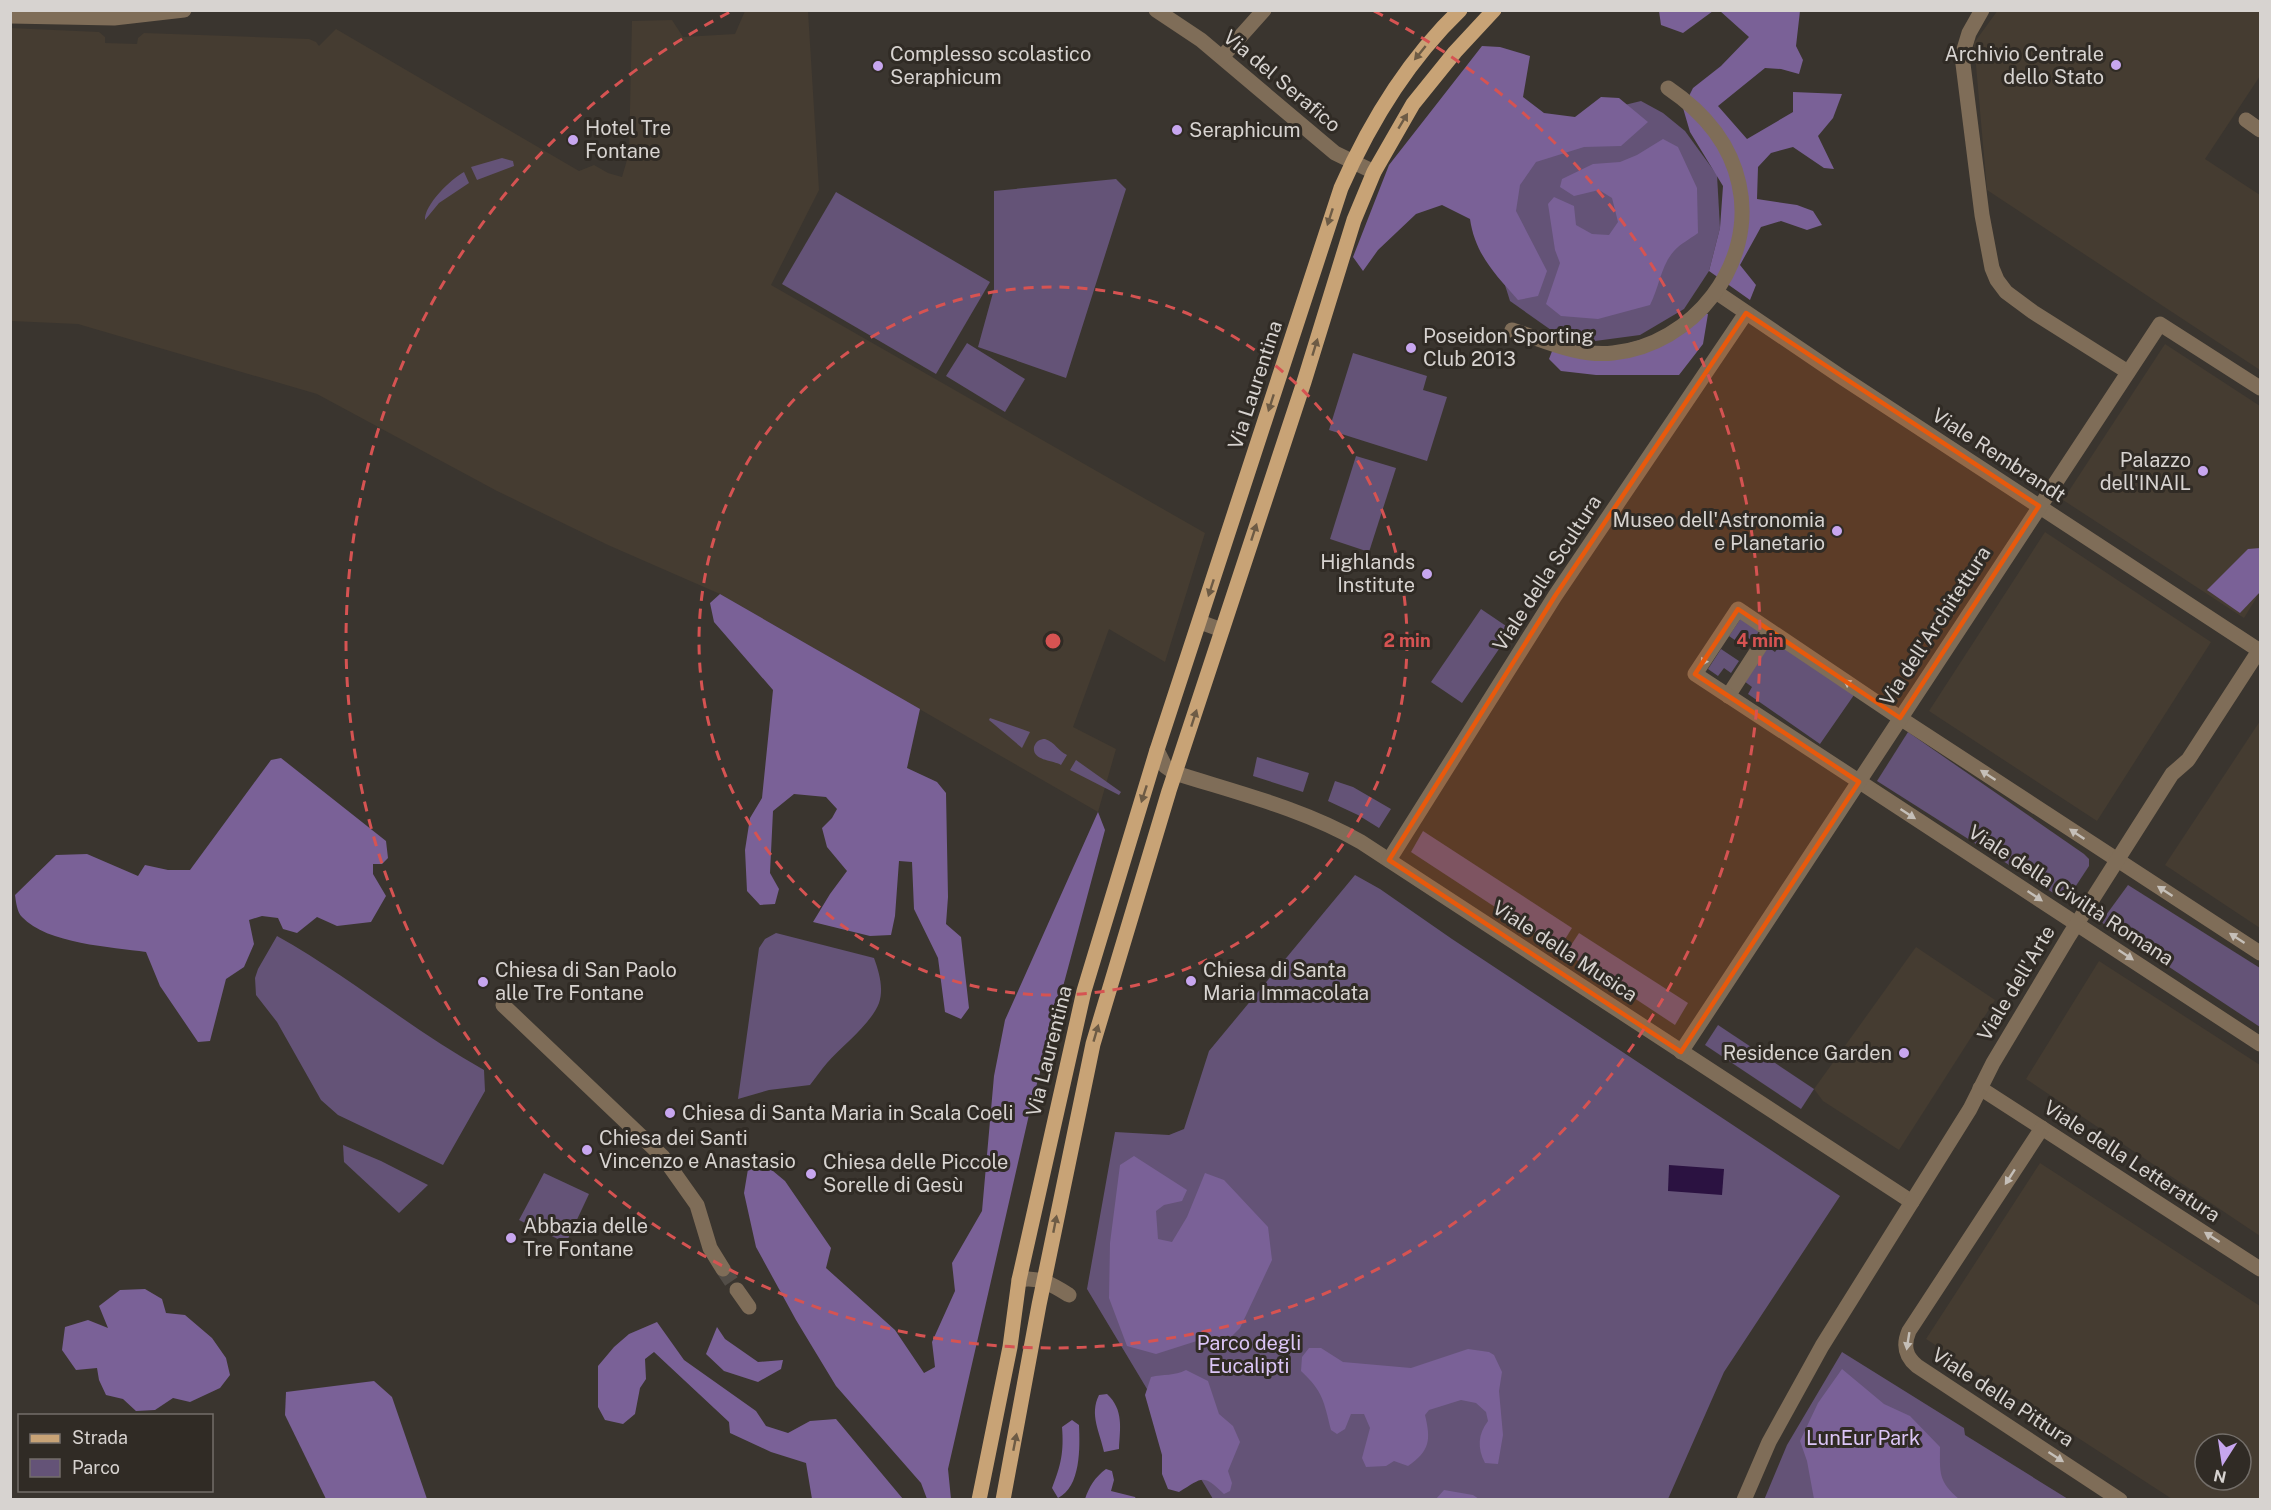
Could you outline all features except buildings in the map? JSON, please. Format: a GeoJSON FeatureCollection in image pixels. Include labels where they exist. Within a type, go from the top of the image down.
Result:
{"type":"FeatureCollection","features":[{"type":"Feature","properties":{"kind":"main road","name":"Via Laurentina"},"geometry":{"type":"LineString","coordinates":[[979,1500],[1010,1347],[1019,1280],[1076,1021],[1157,750],[1334,206],[1352,163],[1393,90],[1429,42],[1460,10]]}},
{"type":"Feature","properties":{"kind":"main road","name":"Via Laurentina"},"geometry":{"type":"LineString","coordinates":[[1003,1500],[1044,1281],[1093,1044],[1175,773],[1304,382],[1354,220],[1374,172],[1421,94],[1459,47],[1494,10]]}},
{"type":"Feature","properties":{"kind":"street"},"geometry":{"type":"LineString","coordinates":[[10,16],[114,18],[184,10]]}},
{"type":"Feature","properties":{"kind":"street","name":"Via del Serafico"},"geometry":{"type":"LineString","coordinates":[[1156,10],[1222,57],[1330,149],[1352,163]]}},
{"type":"Feature","properties":{"kind":"street"},"geometry":{"type":"LineString","coordinates":[[1222,57],[1264,10]]}},
{"type":"Feature","properties":{"kind":"street"},"geometry":{"type":"LineString","coordinates":[[1982,10],[1969,33],[1962,56],[1982,215],[1992,268],[2006,292],[2128,372]]}},
{"type":"Feature","properties":{"kind":"street"},"geometry":{"type":"LineString","coordinates":[[1512,330],[1571,349],[1593,353],[1613,353],[1636,349],[1654,343],[1681,327],[1701,310],[1716,292],[1732,261],[1739,238],[1742,213],[1739,182],[1728,154],[1715,131],[1696,109],[1668,88]]}},
{"type":"Feature","properties":{"kind":"street"},"geometry":{"type":"LineString","coordinates":[[2246,120],[2260,130]]}},
{"type":"Feature","properties":{"kind":"street"},"geometry":{"type":"LineString","coordinates":[[1352,163],[1374,172]]}},
{"type":"Feature","properties":{"kind":"street","name":"Viale Rembrandt"},"geometry":{"type":"LineString","coordinates":[[1716,292],[2260,650]]}},
{"type":"Feature","properties":{"kind":"street","name":"Viale della Scultura"},"geometry":{"type":"LineString","coordinates":[[1389,860],[1555,596],[1746,313]]}},
{"type":"Feature","properties":{"kind":"street","name":"Via dell'Architettura"},"geometry":{"type":"LineString","coordinates":[[1681,1052],[2160,324],[2260,388]]}},
{"type":"Feature","properties":{"kind":"street","name":"Viale della Civiltà Romana"},"geometry":{"type":"LineString","coordinates":[[1770,631],[1738,609],[1695,674],[2260,1044]]}},
{"type":"Feature","properties":{"kind":"street"},"geometry":{"type":"LineString","coordinates":[[1200,622],[1222,630]]}},
{"type":"Feature","properties":{"kind":"street"},"geometry":{"type":"LineString","coordinates":[[1728,696],[1770,631],[2260,953]]}},
{"type":"Feature","properties":{"kind":"street","name":"Viale dell'Arte"},"geometry":{"type":"LineString","coordinates":[[1744,1500],[1769,1442],[1822,1346],[1970,1109],[1993,1062],[2077,923],[2172,774],[2188,760],[2260,650]]}},
{"type":"Feature","properties":{"kind":"street"},"geometry":{"type":"LineString","coordinates":[[1157,750],[1165,766],[1175,773]]}},
{"type":"Feature","properties":{"kind":"street","name":"Viale della Musica"},"geometry":{"type":"LineString","coordinates":[[1175,773],[1336,828],[1389,860],[1912,1202]]}},
{"type":"Feature","properties":{"kind":"street"},"geometry":{"type":"LineString","coordinates":[[503,1005],[663,1156],[697,1205],[710,1248],[723,1269]]}},
{"type":"Feature","properties":{"kind":"street","name":"Viale della Letteratura"},"geometry":{"type":"LineString","coordinates":[[1980,1088],[2260,1269]]}},
{"type":"Feature","properties":{"kind":"street","name":"Viale della Pittura"},"geometry":{"type":"LineString","coordinates":[[2042,1128],[1909,1331],[1905,1347],[1914,1363],[2120,1500]]}},
{"type":"Feature","properties":{"kind":"street"},"geometry":{"type":"LineString","coordinates":[[1019,1280],[1044,1281],[1070,1295]]}},
{"type":"Feature","properties":{"kind":"street"},"geometry":{"type":"LineString","coordinates":[[737,1290],[749,1307]]}},
{"type":"Feature","properties":{"kind":"highlighted area"},"geometry":{"type":"Polygon","coordinates":[[[1746,313],[2039,506],[1900,718],[1738,609],[1695,674],[1859,782],[1681,1052],[1389,860],[1555,596],[1746,313]]]}},
{"type":"Feature","properties":{"kind":"shaded area"},"geometry":{"type":"Polygon","coordinates":[[[1998,10],[2260,11],[2260,76],[2205,159],[2260,195],[2260,370],[1987,190],[1974,43],[1998,10]]]}},
{"type":"Feature","properties":{"kind":"shaded area"},"geometry":{"type":"Polygon","coordinates":[[[745,11],[808,11],[819,190],[771,285],[1205,533],[1165,662],[1109,629],[1073,727],[1116,749],[1098,812],[720,594],[608,545],[497,491],[317,394],[78,324],[11,321],[10,28],[99,32],[105,37],[105,43],[137,44],[138,38],[144,33],[309,39],[319,46],[336,29],[579,171],[594,165],[608,173],[622,177],[629,153],[632,21],[672,20],[683,37],[735,34],[745,11]]]}},
{"type":"Feature","properties":{"kind":"shaded area"},"geometry":{"type":"Polygon","coordinates":[[[2165,344],[2260,406],[2260,592],[2244,618],[2063,500],[2165,344]]]}},
{"type":"Feature","properties":{"kind":"shaded area"},"geometry":{"type":"Polygon","coordinates":[[[2045,532],[2211,642],[2097,821],[1929,711],[2045,532]]]}},
{"type":"Feature","properties":{"kind":"shaded area"},"geometry":{"type":"Polygon","coordinates":[[[2260,721],[2260,928],[2165,865],[2260,721]]]}},
{"type":"Feature","properties":{"kind":"shaded area"},"geometry":{"type":"Polygon","coordinates":[[[1916,947],[1995,1000],[1899,1150],[1823,1101],[1814,1089],[1916,947]]]}},
{"type":"Feature","properties":{"kind":"shaded area"},"geometry":{"type":"Polygon","coordinates":[[[2099,961],[2260,1065],[2260,1236],[2026,1079],[2099,961]]]}},
{"type":"Feature","properties":{"kind":"shaded area"},"geometry":{"type":"Polygon","coordinates":[[[2040,1163],[2260,1306],[2260,1499],[2172,1499],[1926,1339],[2040,1163]]]}},
{"type":"Feature","properties":{"kind":"shaded area"},"geometry":{"type":"Polygon","coordinates":[[[1669,1165],[1724,1169],[1722,1195],[1668,1191],[1669,1165]]]}},
{"type":"Feature","properties":{"kind":"green space"},"geometry":{"type":"Polygon","coordinates":[[[1659,10],[1713,11],[1683,33],[1661,25],[1659,10]]]}},
{"type":"Feature","properties":{"kind":"green space"},"geometry":{"type":"Polygon","coordinates":[[[1720,11],[1800,11],[1796,46],[1803,60],[1799,74],[1765,68],[1718,106],[1747,139],[1793,112],[1793,92],[1842,94],[1833,118],[1818,136],[1834,169],[1824,168],[1793,147],[1771,153],[1758,167],[1757,199],[1797,205],[1813,211],[1822,225],[1807,230],[1781,221],[1761,227],[1740,265],[1756,285],[1750,300],[1709,271],[1720,228],[1723,186],[1690,132],[1683,108],[1693,88],[1721,66],[1749,37],[1720,11]]]}},
{"type":"Feature","properties":{"kind":"green space"},"geometry":{"type":"Polygon","coordinates":[[[1482,46],[1500,47],[1530,56],[1523,97],[1544,113],[1575,117],[1601,97],[1619,98],[1648,122],[1621,146],[1584,147],[1536,162],[1520,185],[1516,211],[1547,271],[1538,296],[1518,300],[1481,253],[1470,219],[1442,205],[1416,214],[1378,250],[1363,271],[1353,257],[1389,165],[1482,46]]]}},
{"type":"Feature","properties":{"kind":"green space"},"geometry":{"type":"Polygon","coordinates":[[[1641,101],[1663,113],[1685,131],[1717,175],[1720,228],[1709,271],[1684,309],[1640,335],[1595,341],[1551,330],[1510,301],[1482,212],[1575,117],[1641,101]]]}},
{"type":"Feature","properties":{"kind":"green space"},"geometry":{"type":"Polygon","coordinates":[[[1663,139],[1678,147],[1697,188],[1698,233],[1679,246],[1670,257],[1650,305],[1598,319],[1561,316],[1546,304],[1560,263],[1555,250],[1548,204],[1554,197],[1574,206],[1576,225],[1592,234],[1609,235],[1618,222],[1612,198],[1599,190],[1574,196],[1560,187],[1562,179],[1593,164],[1620,162],[1637,155],[1663,139]]]}},
{"type":"Feature","properties":{"kind":"green space"},"geometry":{"type":"Polygon","coordinates":[[[502,158],[513,161],[514,166],[477,180],[471,167],[502,158]]]}},
{"type":"Feature","properties":{"kind":"green space"},"geometry":{"type":"Polygon","coordinates":[[[464,172],[469,183],[439,203],[425,220],[433,200],[452,180],[464,172]]]}},
{"type":"Feature","properties":{"kind":"green space"},"geometry":{"type":"Polygon","coordinates":[[[1116,179],[1126,189],[1066,378],[978,347],[994,289],[994,191],[1116,179]]]}},
{"type":"Feature","properties":{"kind":"green space"},"geometry":{"type":"Polygon","coordinates":[[[836,192],[990,282],[936,374],[782,284],[836,192]]]}},
{"type":"Feature","properties":{"kind":"green space"},"geometry":{"type":"Polygon","coordinates":[[[1691,309],[1708,314],[1703,344],[1679,375],[1596,375],[1561,371],[1549,359],[1556,341],[1597,352],[1669,332],[1691,309]]]}},
{"type":"Feature","properties":{"kind":"green space"},"geometry":{"type":"Polygon","coordinates":[[[967,343],[1025,379],[1005,412],[946,376],[967,343]]]}},
{"type":"Feature","properties":{"kind":"green space"},"geometry":{"type":"Polygon","coordinates":[[[1353,353],[1427,376],[1423,390],[1447,397],[1427,461],[1329,430],[1353,353]]]}},
{"type":"Feature","properties":{"kind":"green space"},"geometry":{"type":"Polygon","coordinates":[[[1356,456],[1396,468],[1369,552],[1330,539],[1356,456]]]}},
{"type":"Feature","properties":{"kind":"green space"},"geometry":{"type":"Polygon","coordinates":[[[2260,548],[2260,592],[2240,613],[2207,590],[2248,549],[2260,548]]]}},
{"type":"Feature","properties":{"kind":"green space"},"geometry":{"type":"Polygon","coordinates":[[[720,594],[920,709],[907,768],[937,782],[946,793],[948,897],[946,924],[961,937],[969,1008],[961,1019],[945,1012],[938,958],[914,909],[912,862],[899,861],[895,916],[891,935],[870,936],[813,922],[847,871],[827,847],[822,828],[837,809],[826,797],[794,794],[773,811],[770,873],[779,889],[775,904],[760,905],[747,891],[745,850],[750,818],[762,798],[773,690],[714,622],[710,603],[720,594]]]}},
{"type":"Feature","properties":{"kind":"green space"},"geometry":{"type":"Polygon","coordinates":[[[1481,609],[1512,630],[1462,703],[1431,682],[1481,609]]]}},
{"type":"Feature","properties":{"kind":"green space"},"geometry":{"type":"Polygon","coordinates":[[[1741,618],[1759,631],[1753,641],[1744,635],[1739,643],[1729,636],[1741,618]]]}},
{"type":"Feature","properties":{"kind":"green space"},"geometry":{"type":"Polygon","coordinates":[[[1781,644],[1854,695],[1820,744],[1748,694],[1752,687],[1744,681],[1768,647],[1775,652],[1781,644]]]}},
{"type":"Feature","properties":{"kind":"green space"},"geometry":{"type":"Polygon","coordinates":[[[1721,649],[1739,661],[1731,673],[1724,668],[1718,676],[1708,669],[1721,649]]]}},
{"type":"Feature","properties":{"kind":"green space"},"geometry":{"type":"Polygon","coordinates":[[[990,718],[1030,732],[1022,748],[989,720],[990,718]]]}},
{"type":"Feature","properties":{"kind":"green space"},"geometry":{"type":"Polygon","coordinates":[[[1908,732],[2089,859],[2089,866],[2066,901],[1877,781],[1908,732]]]}},
{"type":"Feature","properties":{"kind":"green space"},"geometry":{"type":"Polygon","coordinates":[[[1045,739],[1067,755],[1061,765],[1040,758],[1034,752],[1038,741],[1045,739]]]}},
{"type":"Feature","properties":{"kind":"green space"},"geometry":{"type":"Polygon","coordinates":[[[1257,757],[1309,773],[1303,792],[1253,776],[1257,757]]]}},
{"type":"Feature","properties":{"kind":"green space"},"geometry":{"type":"Polygon","coordinates":[[[281,758],[386,841],[388,858],[382,864],[373,864],[373,874],[386,896],[371,922],[337,926],[317,917],[297,933],[283,929],[278,918],[262,916],[249,920],[254,944],[244,967],[226,979],[210,1041],[198,1042],[160,986],[146,952],[63,939],[33,926],[20,915],[15,895],[56,855],[87,854],[138,876],[145,865],[168,870],[190,870],[271,760],[281,758]]]}},
{"type":"Feature","properties":{"kind":"green space"},"geometry":{"type":"Polygon","coordinates":[[[1076,760],[1121,792],[1119,795],[1070,770],[1076,760]]]}},
{"type":"Feature","properties":{"kind":"green space"},"geometry":{"type":"Polygon","coordinates":[[[1335,781],[1353,787],[1391,809],[1379,828],[1328,801],[1335,781]]]}},
{"type":"Feature","properties":{"kind":"green space"},"geometry":{"type":"Polygon","coordinates":[[[1098,812],[1105,830],[1031,1106],[948,1469],[951,1499],[927,1499],[921,1483],[836,1386],[756,1247],[744,1193],[748,1169],[767,1166],[785,1181],[831,1248],[826,1268],[895,1330],[924,1373],[935,1367],[932,1342],[955,1291],[952,1263],[982,1211],[994,1076],[1005,1020],[1098,812]]]}},
{"type":"Feature","properties":{"kind":"green space"},"geometry":{"type":"Polygon","coordinates":[[[1423,831],[1572,928],[1559,949],[1411,852],[1423,831]]]}},
{"type":"Feature","properties":{"kind":"green space","name":"Parco degli Eucalipti"},"geometry":{"type":"Polygon","coordinates":[[[1355,875],[1380,889],[1840,1196],[1724,1372],[1668,1499],[1213,1499],[1087,1289],[1115,1132],[1169,1135],[1184,1129],[1209,1051],[1355,875]]]}},
{"type":"Feature","properties":{"kind":"green space"},"geometry":{"type":"Polygon","coordinates":[[[2128,885],[2260,968],[2260,1027],[2101,922],[2128,885]]]}},
{"type":"Feature","properties":{"kind":"green space"},"geometry":{"type":"Polygon","coordinates":[[[776,933],[874,958],[880,980],[879,1003],[870,1019],[827,1063],[810,1085],[769,1090],[738,1099],[759,948],[765,939],[776,933]]]}},
{"type":"Feature","properties":{"kind":"green space"},"geometry":{"type":"Polygon","coordinates":[[[1579,933],[1688,1003],[1675,1025],[1566,953],[1579,933]]]}},
{"type":"Feature","properties":{"kind":"green space"},"geometry":{"type":"Polygon","coordinates":[[[277,936],[330,968],[431,1038],[484,1070],[485,1091],[443,1165],[338,1115],[321,1100],[277,1022],[256,995],[255,978],[258,969],[277,936]]]}},
{"type":"Feature","properties":{"kind":"green space"},"geometry":{"type":"Polygon","coordinates":[[[1718,1025],[1814,1089],[1801,1109],[1705,1045],[1718,1025]]]}},
{"type":"Feature","properties":{"kind":"green space"},"geometry":{"type":"Polygon","coordinates":[[[343,1145],[428,1185],[399,1213],[344,1162],[343,1145]]]}},
{"type":"Feature","properties":{"kind":"green space"},"geometry":{"type":"Polygon","coordinates":[[[1134,1156],[1187,1190],[1182,1201],[1164,1205],[1156,1211],[1158,1239],[1172,1242],[1187,1217],[1205,1173],[1224,1180],[1268,1227],[1272,1260],[1240,1328],[1218,1350],[1203,1339],[1156,1354],[1127,1346],[1109,1298],[1110,1243],[1120,1165],[1134,1156]]]}},
{"type":"Feature","properties":{"kind":"green space"},"geometry":{"type":"Polygon","coordinates":[[[544,1173],[589,1194],[566,1243],[519,1220],[544,1173]]]}},
{"type":"Feature","properties":{"kind":"green space"},"geometry":{"type":"Polygon","coordinates":[[[145,1289],[162,1299],[166,1313],[185,1315],[212,1338],[226,1358],[230,1375],[220,1388],[190,1402],[173,1398],[155,1410],[136,1411],[123,1399],[106,1395],[99,1380],[97,1368],[76,1370],[62,1350],[65,1327],[88,1320],[108,1328],[99,1306],[120,1290],[145,1289]]]}},
{"type":"Feature","properties":{"kind":"green space"},"geometry":{"type":"Polygon","coordinates":[[[657,1322],[684,1360],[756,1411],[766,1426],[788,1433],[810,1421],[836,1419],[903,1499],[812,1499],[806,1463],[771,1452],[730,1433],[729,1422],[654,1352],[645,1359],[646,1379],[640,1388],[635,1414],[623,1424],[605,1420],[598,1407],[598,1366],[629,1334],[657,1322]]]}},
{"type":"Feature","properties":{"kind":"green space"},"geometry":{"type":"Polygon","coordinates":[[[717,1327],[725,1339],[758,1362],[783,1360],[781,1369],[758,1382],[724,1371],[706,1354],[717,1327]]]}},
{"type":"Feature","properties":{"kind":"green space"},"geometry":{"type":"Polygon","coordinates":[[[1309,1348],[1321,1348],[1343,1362],[1411,1368],[1468,1349],[1494,1355],[1502,1372],[1499,1391],[1503,1435],[1498,1464],[1485,1463],[1481,1452],[1482,1431],[1488,1421],[1486,1412],[1476,1403],[1461,1400],[1429,1410],[1425,1415],[1428,1438],[1425,1450],[1408,1466],[1394,1461],[1386,1466],[1366,1467],[1362,1458],[1370,1428],[1364,1414],[1351,1414],[1345,1429],[1337,1434],[1331,1430],[1322,1398],[1301,1371],[1302,1357],[1309,1348]]]}},
{"type":"Feature","properties":{"kind":"green space","name":"LunEur Park"},"geometry":{"type":"Polygon","coordinates":[[[1842,1352],[1964,1428],[1965,1435],[2068,1499],[1764,1500],[1787,1445],[1842,1352]]]}},
{"type":"Feature","properties":{"kind":"green space"},"geometry":{"type":"Polygon","coordinates":[[[1842,1369],[1884,1404],[1910,1416],[1940,1447],[1942,1476],[1947,1487],[1959,1499],[1814,1499],[1807,1461],[1800,1441],[1818,1403],[1842,1369]]]}},
{"type":"Feature","properties":{"kind":"green space"},"geometry":{"type":"Polygon","coordinates":[[[1186,1370],[1208,1381],[1219,1414],[1233,1426],[1240,1442],[1228,1471],[1232,1483],[1230,1491],[1224,1494],[1206,1480],[1193,1483],[1179,1492],[1168,1489],[1162,1474],[1162,1455],[1145,1395],[1151,1377],[1186,1370]]]}},
{"type":"Feature","properties":{"kind":"green space"},"geometry":{"type":"Polygon","coordinates":[[[374,1381],[392,1397],[427,1499],[326,1499],[285,1415],[286,1392],[374,1381]]]}},
{"type":"Feature","properties":{"kind":"green space"},"geometry":{"type":"Polygon","coordinates":[[[1107,1394],[1119,1413],[1120,1434],[1119,1449],[1104,1452],[1096,1424],[1095,1410],[1099,1395],[1107,1394]]]}},
{"type":"Feature","properties":{"kind":"green space"},"geometry":{"type":"Polygon","coordinates":[[[1072,1420],[1079,1425],[1078,1466],[1066,1493],[1058,1498],[1052,1488],[1061,1458],[1062,1427],[1072,1420]]]}},
{"type":"Feature","properties":{"kind":"green space"},"geometry":{"type":"Polygon","coordinates":[[[1106,1469],[1112,1471],[1114,1480],[1111,1491],[1136,1499],[1085,1499],[1093,1482],[1106,1469]]]}},
{"type":"Feature","properties":{"kind":"green space"},"geometry":{"type":"Polygon","coordinates":[[[1444,1490],[1473,1495],[1479,1499],[1436,1499],[1444,1490]]]}},
{"type":"Feature","properties":{"kind":"tunnel"},"geometry":{"type":"LineString","coordinates":[[723,1269],[737,1290]]}},
{"type":"Feature","properties":{"kind":"place","name":"Archivio Centrale dello Stato"},"geometry":{"type":"Point","coordinates":[2116,65]}},
{"type":"Feature","properties":{"kind":"place","name":"Complesso scolastico Seraphicum"},"geometry":{"type":"Point","coordinates":[878,66]}},
{"type":"Feature","properties":{"kind":"place","name":"Seraphicum"},"geometry":{"type":"Point","coordinates":[1177,130]}},
{"type":"Feature","properties":{"kind":"place","name":"Hotel Tre Fontane"},"geometry":{"type":"Point","coordinates":[573,140]}},
{"type":"Feature","properties":{"kind":"place","name":"Poseidon Sporting Club 2013"},"geometry":{"type":"Point","coordinates":[1411,348]}},
{"type":"Feature","properties":{"kind":"place","name":"Palazzo dell'INAIL"},"geometry":{"type":"Point","coordinates":[2203,471]}},
{"type":"Feature","properties":{"kind":"place","name":"Museo dell'Astronomia e Planetario"},"geometry":{"type":"Point","coordinates":[1837,531]}},
{"type":"Feature","properties":{"kind":"place","name":"Highlands Institute"},"geometry":{"type":"Point","coordinates":[1427,574]}},
{"type":"Feature","properties":{"kind":"place","name":"Chiesa di Santa Maria Immacolata"},"geometry":{"type":"Point","coordinates":[1191,981]}},
{"type":"Feature","properties":{"kind":"place","name":"Chiesa di San Paolo alle Tre Fontane"},"geometry":{"type":"Point","coordinates":[483,982]}},
{"type":"Feature","properties":{"kind":"place","name":"Residence Garden"},"geometry":{"type":"Point","coordinates":[1904,1053]}},
{"type":"Feature","properties":{"kind":"place","name":"Chiesa di Santa Maria in Scala Coeli"},"geometry":{"type":"Point","coordinates":[670,1113]}},
{"type":"Feature","properties":{"kind":"place","name":"Chiesa dei Santi Vincenzo e Anastasio"},"geometry":{"type":"Point","coordinates":[587,1150]}},
{"type":"Feature","properties":{"kind":"place","name":"Chiesa delle Piccole Sorelle di Gesù"},"geometry":{"type":"Point","coordinates":[811,1174]}},
{"type":"Feature","properties":{"kind":"place","name":"Abbazia delle Tre Fontane"},"geometry":{"type":"Point","coordinates":[511,1238]}}]}
